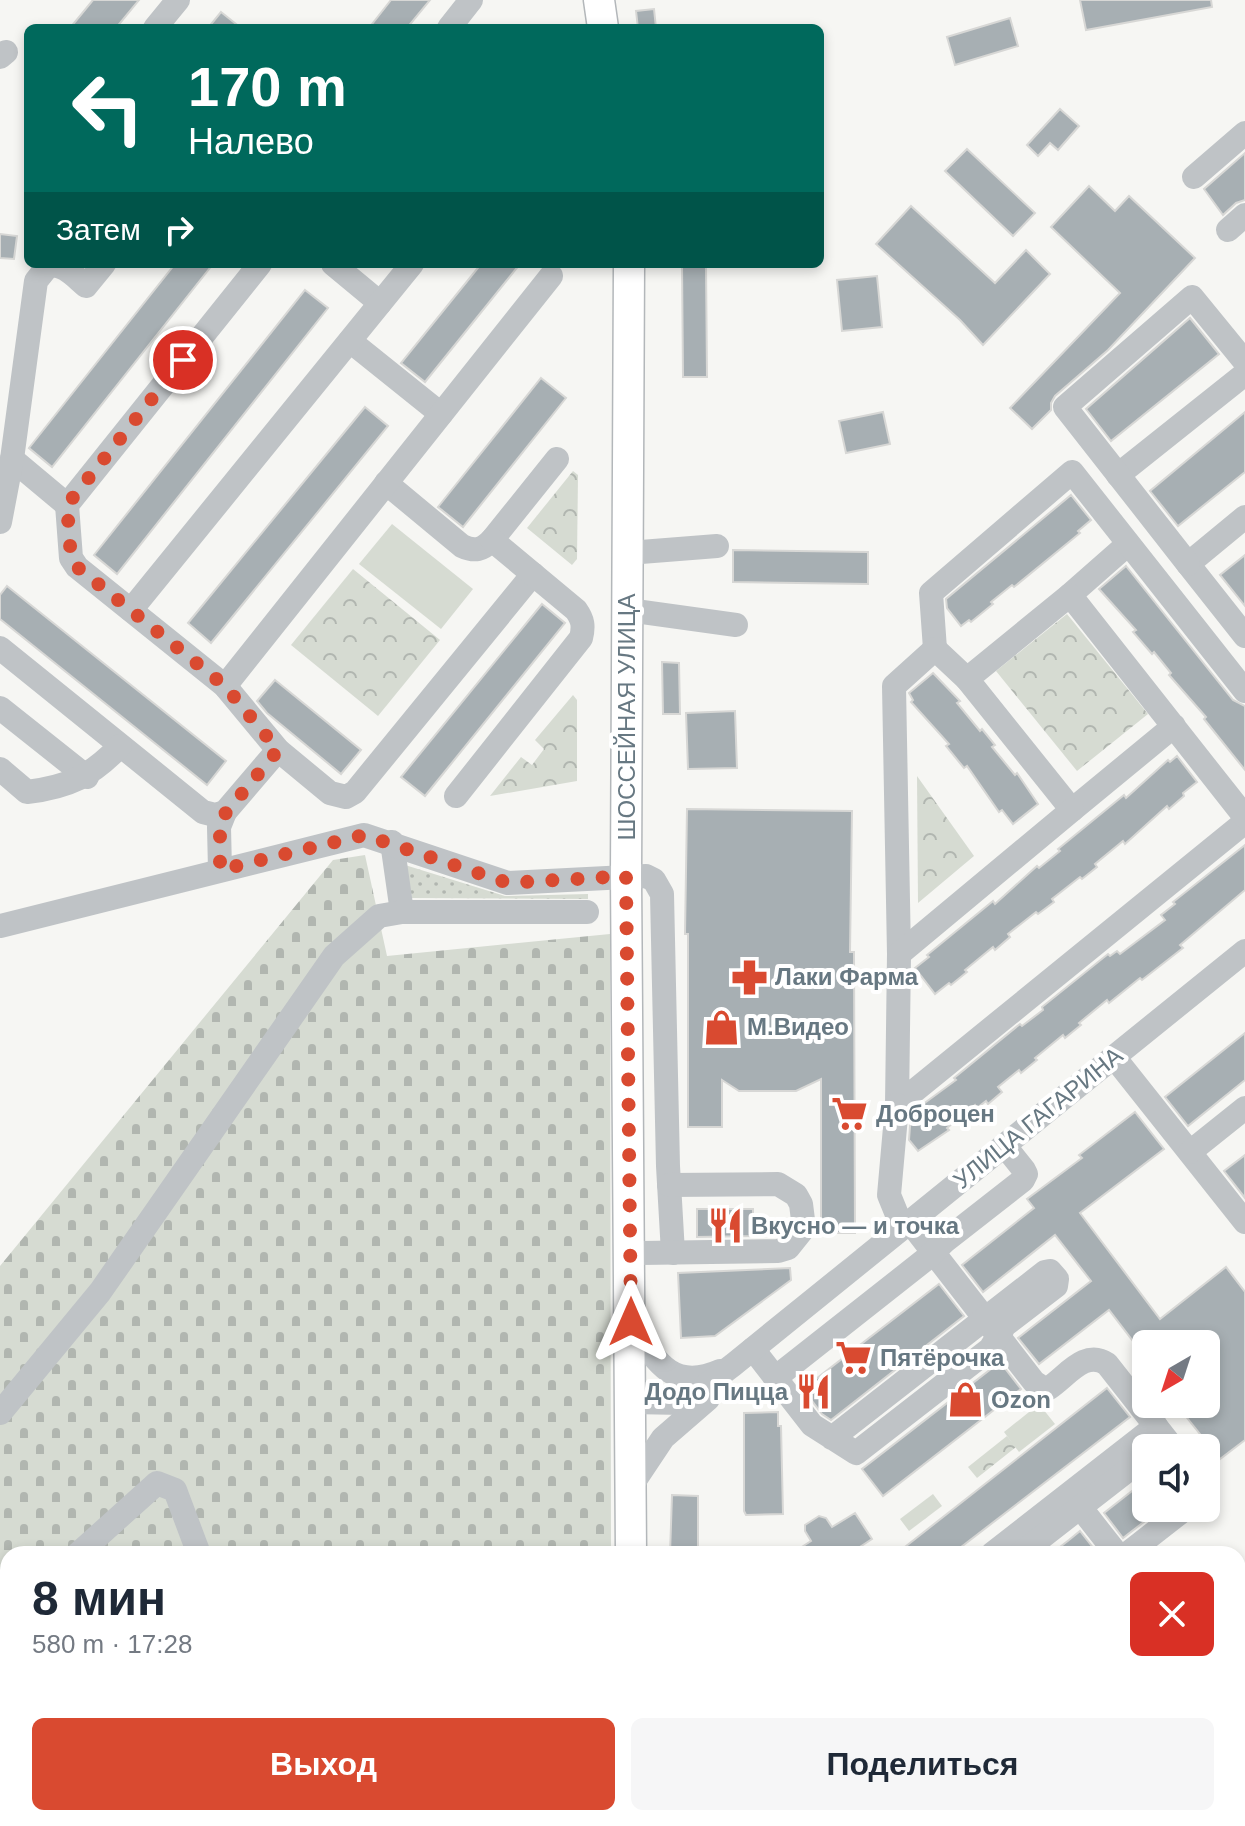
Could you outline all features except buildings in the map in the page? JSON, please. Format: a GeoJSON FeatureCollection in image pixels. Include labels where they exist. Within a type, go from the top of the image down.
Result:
{"type":"FeatureCollection","features":[{"type":"Feature","properties":{"kind":"main road"},"geometry":{"type":"LineString","coordinates":[[599,0],[602,24]]}},
{"type":"Feature","properties":{"kind":"main road","name":"ШОССЕЙНАЯ УЛИЦА"},"geometry":{"type":"LineString","coordinates":[[629,268],[626,876],[631,1546]]}},
{"type":"Feature","properties":{"kind":"street"},"geometry":{"type":"LineString","coordinates":[[158,24],[178,0]]}},
{"type":"Feature","properties":{"kind":"street"},"geometry":{"type":"LineString","coordinates":[[452,24],[471,0]]}},
{"type":"Feature","properties":{"kind":"street"},"geometry":{"type":"LineString","coordinates":[[1194,177],[1245,133]]}},
{"type":"Feature","properties":{"kind":"street"},"geometry":{"type":"LineString","coordinates":[[0,522],[12,459],[36,281],[46,268]]}},
{"type":"Feature","properties":{"kind":"street"},"geometry":{"type":"LineString","coordinates":[[64,268],[86,286],[101,268]]}},
{"type":"Feature","properties":{"kind":"street"},"geometry":{"type":"LineString","coordinates":[[257,268],[67,505],[71,558],[77,567],[225,686],[278,750],[330,793],[346,797],[355,792],[533,574]]}},
{"type":"Feature","properties":{"kind":"street"},"geometry":{"type":"LineString","coordinates":[[338,268],[380,303]]}},
{"type":"Feature","properties":{"kind":"street"},"geometry":{"type":"LineString","coordinates":[[131,610],[409,268]]}},
{"type":"Feature","properties":{"kind":"street"},"geometry":{"type":"LineString","coordinates":[[225,686],[551,276]]}},
{"type":"Feature","properties":{"kind":"street"},"geometry":{"type":"LineString","coordinates":[[1245,362],[1192,297],[1065,407],[1245,636]]}},
{"type":"Feature","properties":{"kind":"street"},"geometry":{"type":"LineString","coordinates":[[350,341],[441,414]]}},
{"type":"Feature","properties":{"kind":"street"},"geometry":{"type":"LineString","coordinates":[[1118,475],[1245,374]]}},
{"type":"Feature","properties":{"kind":"street"},"geometry":{"type":"LineString","coordinates":[[12,459],[67,505]]}},
{"type":"Feature","properties":{"kind":"street"},"geometry":{"type":"LineString","coordinates":[[386,483],[462,546],[473,551],[484,548],[492,540],[557,459]]}},
{"type":"Feature","properties":{"kind":"street"},"geometry":{"type":"LineString","coordinates":[[1072,810],[967,679],[935,649],[931,593],[1072,472],[1245,691]]}},
{"type":"Feature","properties":{"kind":"street"},"geometry":{"type":"LineString","coordinates":[[1188,564],[1245,517]]}},
{"type":"Feature","properties":{"kind":"street"},"geometry":{"type":"LineString","coordinates":[[456,796],[581,638],[582,619],[576,610],[492,540]]}},
{"type":"Feature","properties":{"kind":"street"},"geometry":{"type":"LineString","coordinates":[[967,679],[1128,544]]}},
{"type":"Feature","properties":{"kind":"street"},"geometry":{"type":"LineString","coordinates":[[628,553],[717,546]]}},
{"type":"Feature","properties":{"kind":"street"},"geometry":{"type":"LineString","coordinates":[[897,1105],[1245,820],[1070,595]]}},
{"type":"Feature","properties":{"kind":"street"},"geometry":{"type":"LineString","coordinates":[[628,610],[736,625]]}},
{"type":"Feature","properties":{"kind":"street"},"geometry":{"type":"LineString","coordinates":[[0,648],[203,812],[215,815],[225,812]]}},
{"type":"Feature","properties":{"kind":"street"},"geometry":{"type":"LineString","coordinates":[[935,649],[894,686],[899,954],[897,1105],[889,1195],[905,1224],[933,1253],[1034,1382],[1045,1389],[1086,1359],[1100,1359],[1107,1364],[1159,1434]]}},
{"type":"Feature","properties":{"kind":"street"},"geometry":{"type":"LineString","coordinates":[[0,708],[87,777]]}},
{"type":"Feature","properties":{"kind":"street"},"geometry":{"type":"LineString","coordinates":[[899,954],[1174,726]]}},
{"type":"Feature","properties":{"kind":"street"},"geometry":{"type":"LineString","coordinates":[[0,769],[27,792],[41,790],[87,777],[120,746]]}},
{"type":"Feature","properties":{"kind":"street"},"geometry":{"type":"LineString","coordinates":[[220,870],[219,827],[225,812],[278,750]]}},
{"type":"Feature","properties":{"kind":"street"},"geometry":{"type":"LineString","coordinates":[[0,926],[364,835],[508,883],[646,876],[654,880],[662,894],[668,1175],[673,1253]]}},
{"type":"Feature","properties":{"kind":"street"},"geometry":{"type":"LineString","coordinates":[[392,842],[402,912]]}},
{"type":"Feature","properties":{"kind":"street"},"geometry":{"type":"LineString","coordinates":[[0,1413],[100,1292],[334,956],[379,916],[402,912],[587,912]]}},
{"type":"Feature","properties":{"kind":"street","name":"УЛИЦА ГАГАРИНА"},"geometry":{"type":"LineString","coordinates":[[631,1402],[683,1403],[1245,951]]}},
{"type":"Feature","properties":{"kind":"street"},"geometry":{"type":"LineString","coordinates":[[1114,1057],[1245,1222]]}},
{"type":"Feature","properties":{"kind":"street"},"geometry":{"type":"LineString","coordinates":[[1190,1152],[1245,1108]]}},
{"type":"Feature","properties":{"kind":"street"},"geometry":{"type":"LineString","coordinates":[[775,1378],[1025,1177],[1024,1170],[1004,1145]]}},
{"type":"Feature","properties":{"kind":"street"},"geometry":{"type":"LineString","coordinates":[[630,1167],[668,1175],[778,1184],[796,1195],[804,1215],[804,1228],[797,1239],[788,1248],[778,1251],[641,1253]]}},
{"type":"Feature","properties":{"kind":"street"},"geometry":{"type":"LineString","coordinates":[[631,1322],[658,1364],[672,1374],[697,1378],[733,1365]]}},
{"type":"Feature","properties":{"kind":"street"},"geometry":{"type":"LineString","coordinates":[[753,1349],[812,1425],[853,1452],[859,1452],[990,1349],[992,1328]]}},
{"type":"Feature","properties":{"kind":"street"},"geometry":{"type":"LineString","coordinates":[[631,1486],[663,1438],[712,1396],[733,1365]]}},
{"type":"Feature","properties":{"kind":"street"},"geometry":{"type":"LineString","coordinates":[[1004,1546],[1132,1461]]}},
{"type":"Feature","properties":{"kind":"street"},"geometry":{"type":"LineString","coordinates":[[1030,1546],[1132,1467]]}},
{"type":"Feature","properties":{"kind":"street"},"geometry":{"type":"LineString","coordinates":[[87,1546],[157,1483],[175,1490],[196,1546]]}},
{"type":"Feature","properties":{"kind":"street"},"geometry":{"type":"LineString","coordinates":[[1080,1507],[1111,1546]]}},
{"type":"Feature","properties":{"kind":"street"},"geometry":{"type":"LineString","coordinates":[[1137,1546],[1168,1522]]}},
{"type":"Feature","properties":{"kind":"green space"},"geometry":{"type":"Polygon","coordinates":[[[573,471],[578,475],[577,559],[572,565],[527,528],[573,471]]]}},
{"type":"Feature","properties":{"kind":"green space"},"geometry":{"type":"Polygon","coordinates":[[[392,524],[473,589],[441,629],[359,564],[392,524]]]}},
{"type":"Feature","properties":{"kind":"green space"},"geometry":{"type":"Polygon","coordinates":[[[353,569],[440,640],[378,716],[291,645],[353,569]]]}},
{"type":"Feature","properties":{"kind":"green space"},"geometry":{"type":"Polygon","coordinates":[[[1067,614],[1148,714],[1077,771],[996,671],[1067,614]]]}},
{"type":"Feature","properties":{"kind":"green space"},"geometry":{"type":"Polygon","coordinates":[[[573,695],[577,700],[577,781],[490,796],[521,757],[532,765],[544,749],[535,740],[573,695]]]}},
{"type":"Feature","properties":{"kind":"green space"},"geometry":{"type":"Polygon","coordinates":[[[917,776],[974,856],[918,903],[917,776]]]}},
{"type":"Feature","properties":{"kind":"green space"},"geometry":{"type":"Polygon","coordinates":[[[365,855],[387,956],[610,934],[611,1546],[0,1546],[0,1266],[333,860],[365,855]]]}},
{"type":"Feature","properties":{"kind":"green space"},"geometry":{"type":"Polygon","coordinates":[[[405,865],[505,896],[588,894],[588,899],[412,898],[405,865]]]}},
{"type":"Feature","properties":{"kind":"green space"},"geometry":{"type":"Polygon","coordinates":[[[1039,1404],[1055,1424],[1019,1452],[1004,1432],[1039,1404]]]}},
{"type":"Feature","properties":{"kind":"green space"},"geometry":{"type":"Polygon","coordinates":[[[1007,1436],[1016,1447],[977,1478],[968,1467],[1007,1436]]]}},
{"type":"Feature","properties":{"kind":"green space"},"geometry":{"type":"Polygon","coordinates":[[[933,1494],[942,1506],[909,1531],[900,1519],[933,1494]]]}},
{"type":"Feature","properties":{"kind":"place","name":"Лаки Фарма"},"geometry":{"type":"Point","coordinates":[749,977]}},
{"type":"Feature","properties":{"kind":"place","name":"М.Видео"},"geometry":{"type":"Point","coordinates":[721,1027]}},
{"type":"Feature","properties":{"kind":"place","name":"Доброцен"},"geometry":{"type":"Point","coordinates":[850,1114]}},
{"type":"Feature","properties":{"kind":"place","name":"Вкусно — и точка"},"geometry":{"type":"Point","coordinates":[725,1226]}},
{"type":"Feature","properties":{"kind":"place","name":"Пятёрочка"},"geometry":{"type":"Point","coordinates":[854,1358]}},
{"type":"Feature","properties":{"kind":"place","name":"Додо Пицца"},"geometry":{"type":"Point","coordinates":[814,1392]}},
{"type":"Feature","properties":{"kind":"place","name":"Ozon"},"geometry":{"type":"Point","coordinates":[965,1400]}},
{"type":"Feature","properties":{"kind":"route"},"geometry":{"type":"LineString","coordinates":[[183,360],[67,505],[71,558],[77,567],[225,686],[278,750],[220,820],[220,870],[364,835],[508,883],[626,876],[631,1322]]}}]}
